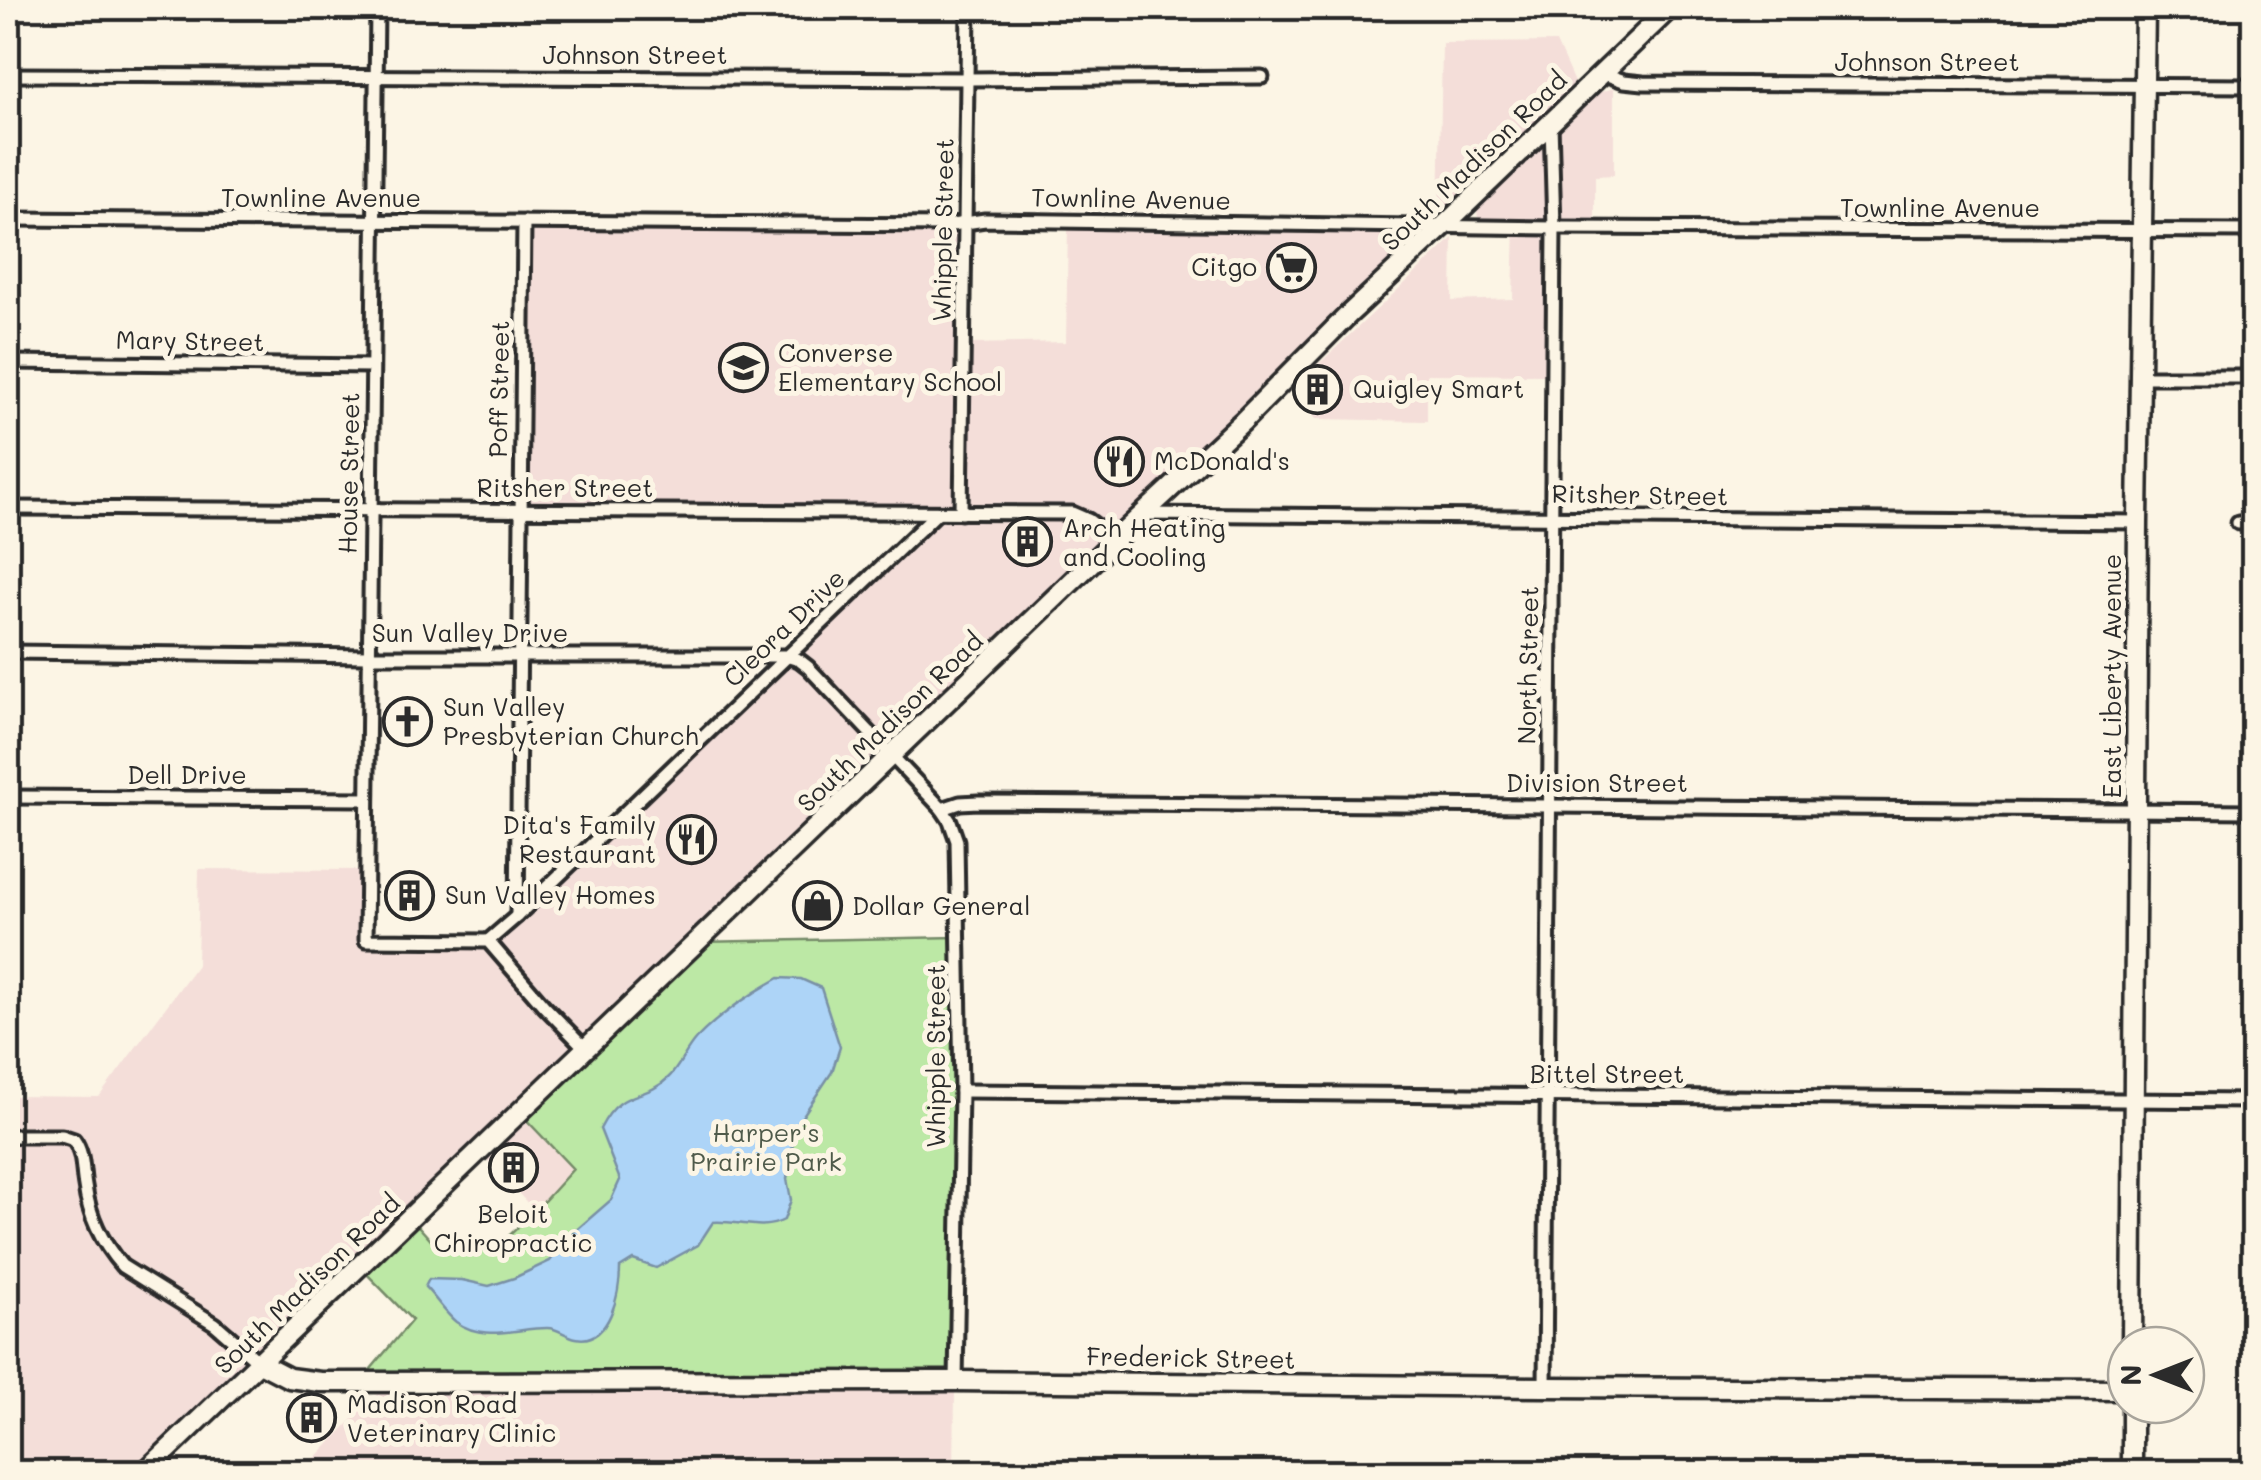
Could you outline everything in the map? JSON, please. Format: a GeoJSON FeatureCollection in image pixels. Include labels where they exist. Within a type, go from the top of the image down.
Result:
{"type":"FeatureCollection","features":[{"type":"Feature","properties":{"kind":"main road","name":"South Madison Road"},"geometry":{"type":"LineString","coordinates":[[145,1472],[1670,8]]}},
{"type":"Feature","properties":{"kind":"main road","name":"East Liberty Avenue"},"geometry":{"type":"LineString","coordinates":[[2132,1325],[2146,8]]}},
{"type":"Feature","properties":{"kind":"main road","name":"Frederick Street"},"geometry":{"type":"LineString","coordinates":[[260,1363],[289,1378],[320,1382],[956,1381],[2106,1390]]}},
{"type":"Feature","properties":{"kind":"main road"},"geometry":{"type":"LineString","coordinates":[[2132,1425],[2132,1472]]}},
{"type":"Feature","properties":{"kind":"street","name":"House Street"},"geometry":{"type":"LineString","coordinates":[[377,8],[366,940],[488,941]]}},
{"type":"Feature","properties":{"kind":"street","name":"Whipple Street"},"geometry":{"type":"LineString","coordinates":[[961,513],[968,8]]}},
{"type":"Feature","properties":{"kind":"street","name":"Johnson Street"},"geometry":{"type":"LineString","coordinates":[[1602,73],[1643,83],[2254,86]]}},
{"type":"Feature","properties":{"kind":"street","name":"Johnson Street"},"geometry":{"type":"LineString","coordinates":[[8,75],[1262,77]]}},
{"type":"Feature","properties":{"kind":"street","name":"North Street"},"geometry":{"type":"LineString","coordinates":[[1545,1387],[1554,228],[1551,123]]}},
{"type":"Feature","properties":{"kind":"street","name":"Townline Avenue"},"geometry":{"type":"LineString","coordinates":[[8,219],[932,225],[986,220],[1554,228],[2254,231]]}},
{"type":"Feature","properties":{"kind":"street","name":"Poff Street"},"geometry":{"type":"LineString","coordinates":[[517,916],[524,222]]}},
{"type":"Feature","properties":{"kind":"street","name":"Mary Street"},"geometry":{"type":"LineString","coordinates":[[8,362],[372,366]]}},
{"type":"Feature","properties":{"kind":"street"},"geometry":{"type":"LineString","coordinates":[[2140,377],[2254,377]]}},
{"type":"Feature","properties":{"kind":"street","name":"Ritsher Street"},"geometry":{"type":"LineString","coordinates":[[8,508],[1072,514],[1088,520],[1115,540]]}},
{"type":"Feature","properties":{"kind":"street","name":"Cleora Drive"},"geometry":{"type":"LineString","coordinates":[[488,941],[937,513]]}},
{"type":"Feature","properties":{"kind":"street","name":"Ritsher Street"},"geometry":{"type":"LineString","coordinates":[[1142,514],[2138,522]]}},
{"type":"Feature","properties":{"kind":"street"},"geometry":{"type":"LineString","coordinates":[[2238,522],[2254,522]]}},
{"type":"Feature","properties":{"kind":"street","name":"Sun Valley Drive"},"geometry":{"type":"LineString","coordinates":[[8,652],[786,656]]}},
{"type":"Feature","properties":{"kind":"street"},"geometry":{"type":"LineString","coordinates":[[786,656],[808,667],[890,756]]}},
{"type":"Feature","properties":{"kind":"street","name":"Whipple Street"},"geometry":{"type":"LineString","coordinates":[[890,756],[942,809],[957,840],[960,1091],[956,1381]]}},
{"type":"Feature","properties":{"kind":"street","name":"Dell Drive"},"geometry":{"type":"LineString","coordinates":[[8,797],[366,799]]}},
{"type":"Feature","properties":{"kind":"street","name":"Division Street"},"geometry":{"type":"LineString","coordinates":[[942,809],[978,802],[2254,811]]}},
{"type":"Feature","properties":{"kind":"street"},"geometry":{"type":"LineString","coordinates":[[488,941],[586,1049]]}},
{"type":"Feature","properties":{"kind":"street","name":"Bittel Street"},"geometry":{"type":"LineString","coordinates":[[960,1091],[2254,1101]]}},
{"type":"Feature","properties":{"kind":"street"},"geometry":{"type":"LineString","coordinates":[[8,1136],[70,1137],[78,1144],[91,1216],[110,1252],[122,1266],[215,1324],[260,1363]]}},
{"type":"Feature","properties":{"kind":"shaded area"},"geometry":{"type":"Polygon","coordinates":[[[1556,42],[1577,89],[1439,218],[1442,43],[1556,42]]]}},
{"type":"Feature","properties":{"kind":"shaded area"},"geometry":{"type":"Polygon","coordinates":[[[1614,88],[1614,175],[1595,176],[1595,221],[1547,222],[1549,375],[1427,374],[1427,421],[1316,419],[1291,390],[1453,238],[1452,301],[1513,299],[1515,223],[1482,222],[1477,210],[1598,93],[1614,88]]]}},
{"type":"Feature","properties":{"kind":"shaded area","name":"Converse Elementary School"},"geometry":{"type":"Polygon","coordinates":[[[524,222],[966,223],[961,513],[520,510],[524,222]]]}},
{"type":"Feature","properties":{"kind":"shaded area"},"geometry":{"type":"Polygon","coordinates":[[[1068,225],[1367,231],[1403,235],[1408,246],[918,720],[520,1114],[573,1169],[535,1211],[480,1152],[133,1472],[8,1472],[8,1096],[99,1097],[197,965],[199,869],[360,870],[361,947],[477,947],[503,938],[936,522],[968,522],[972,344],[1066,342],[1068,225]]]}},
{"type":"Feature","properties":{"kind":"shaded area"},"geometry":{"type":"Polygon","coordinates":[[[382,1389],[955,1391],[954,1472],[302,1472],[382,1389]]]}},
{"type":"Feature","properties":{"kind":"green space","name":"Harper's Prairie Park"},"geometry":{"type":"Polygon","coordinates":[[[957,937],[956,1381],[360,1382],[412,1320],[360,1267],[411,1218],[437,1247],[493,1251],[535,1211],[573,1169],[520,1113],[697,942],[957,937]]]}},
{"type":"Feature","properties":{"kind":"water"},"geometry":{"type":"Polygon","coordinates":[[[779,978],[801,979],[821,988],[840,1047],[832,1072],[796,1126],[787,1179],[791,1200],[784,1220],[758,1225],[713,1222],[698,1245],[656,1268],[633,1260],[620,1268],[611,1315],[588,1338],[547,1328],[489,1333],[456,1322],[425,1287],[429,1279],[489,1286],[550,1261],[567,1238],[611,1200],[620,1180],[600,1129],[608,1115],[625,1100],[659,1086],[705,1030],[779,978]]]}},
{"type":"Feature","properties":{"kind":"place","name":"Citgo"},"geometry":{"type":"Point","coordinates":[1292,267]}},
{"type":"Feature","properties":{"kind":"place","name":"Converse Elementary School"},"geometry":{"type":"Point","coordinates":[743,367]}},
{"type":"Feature","properties":{"kind":"place","name":"Quigley Smart"},"geometry":{"type":"Point","coordinates":[1318,389]}},
{"type":"Feature","properties":{"kind":"place","name":"McDonald's"},"geometry":{"type":"Point","coordinates":[1119,461]}},
{"type":"Feature","properties":{"kind":"place","name":"Arch Heating and Cooling"},"geometry":{"type":"Point","coordinates":[1028,542]}},
{"type":"Feature","properties":{"kind":"place","name":"Sun Valley Presbyterian Church"},"geometry":{"type":"Point","coordinates":[408,721]}},
{"type":"Feature","properties":{"kind":"place","name":"Dita's Family Restaurant"},"geometry":{"type":"Point","coordinates":[691,839]}},
{"type":"Feature","properties":{"kind":"place","name":"Sun Valley Homes"},"geometry":{"type":"Point","coordinates":[410,895]}},
{"type":"Feature","properties":{"kind":"place","name":"Dollar General"},"geometry":{"type":"Point","coordinates":[817,906]}},
{"type":"Feature","properties":{"kind":"place","name":"Beloit Chiropractic"},"geometry":{"type":"Point","coordinates":[513,1168]}},
{"type":"Feature","properties":{"kind":"place","name":"Madison Road Veterinary Clinic"},"geometry":{"type":"Point","coordinates":[312,1418]}}]}
